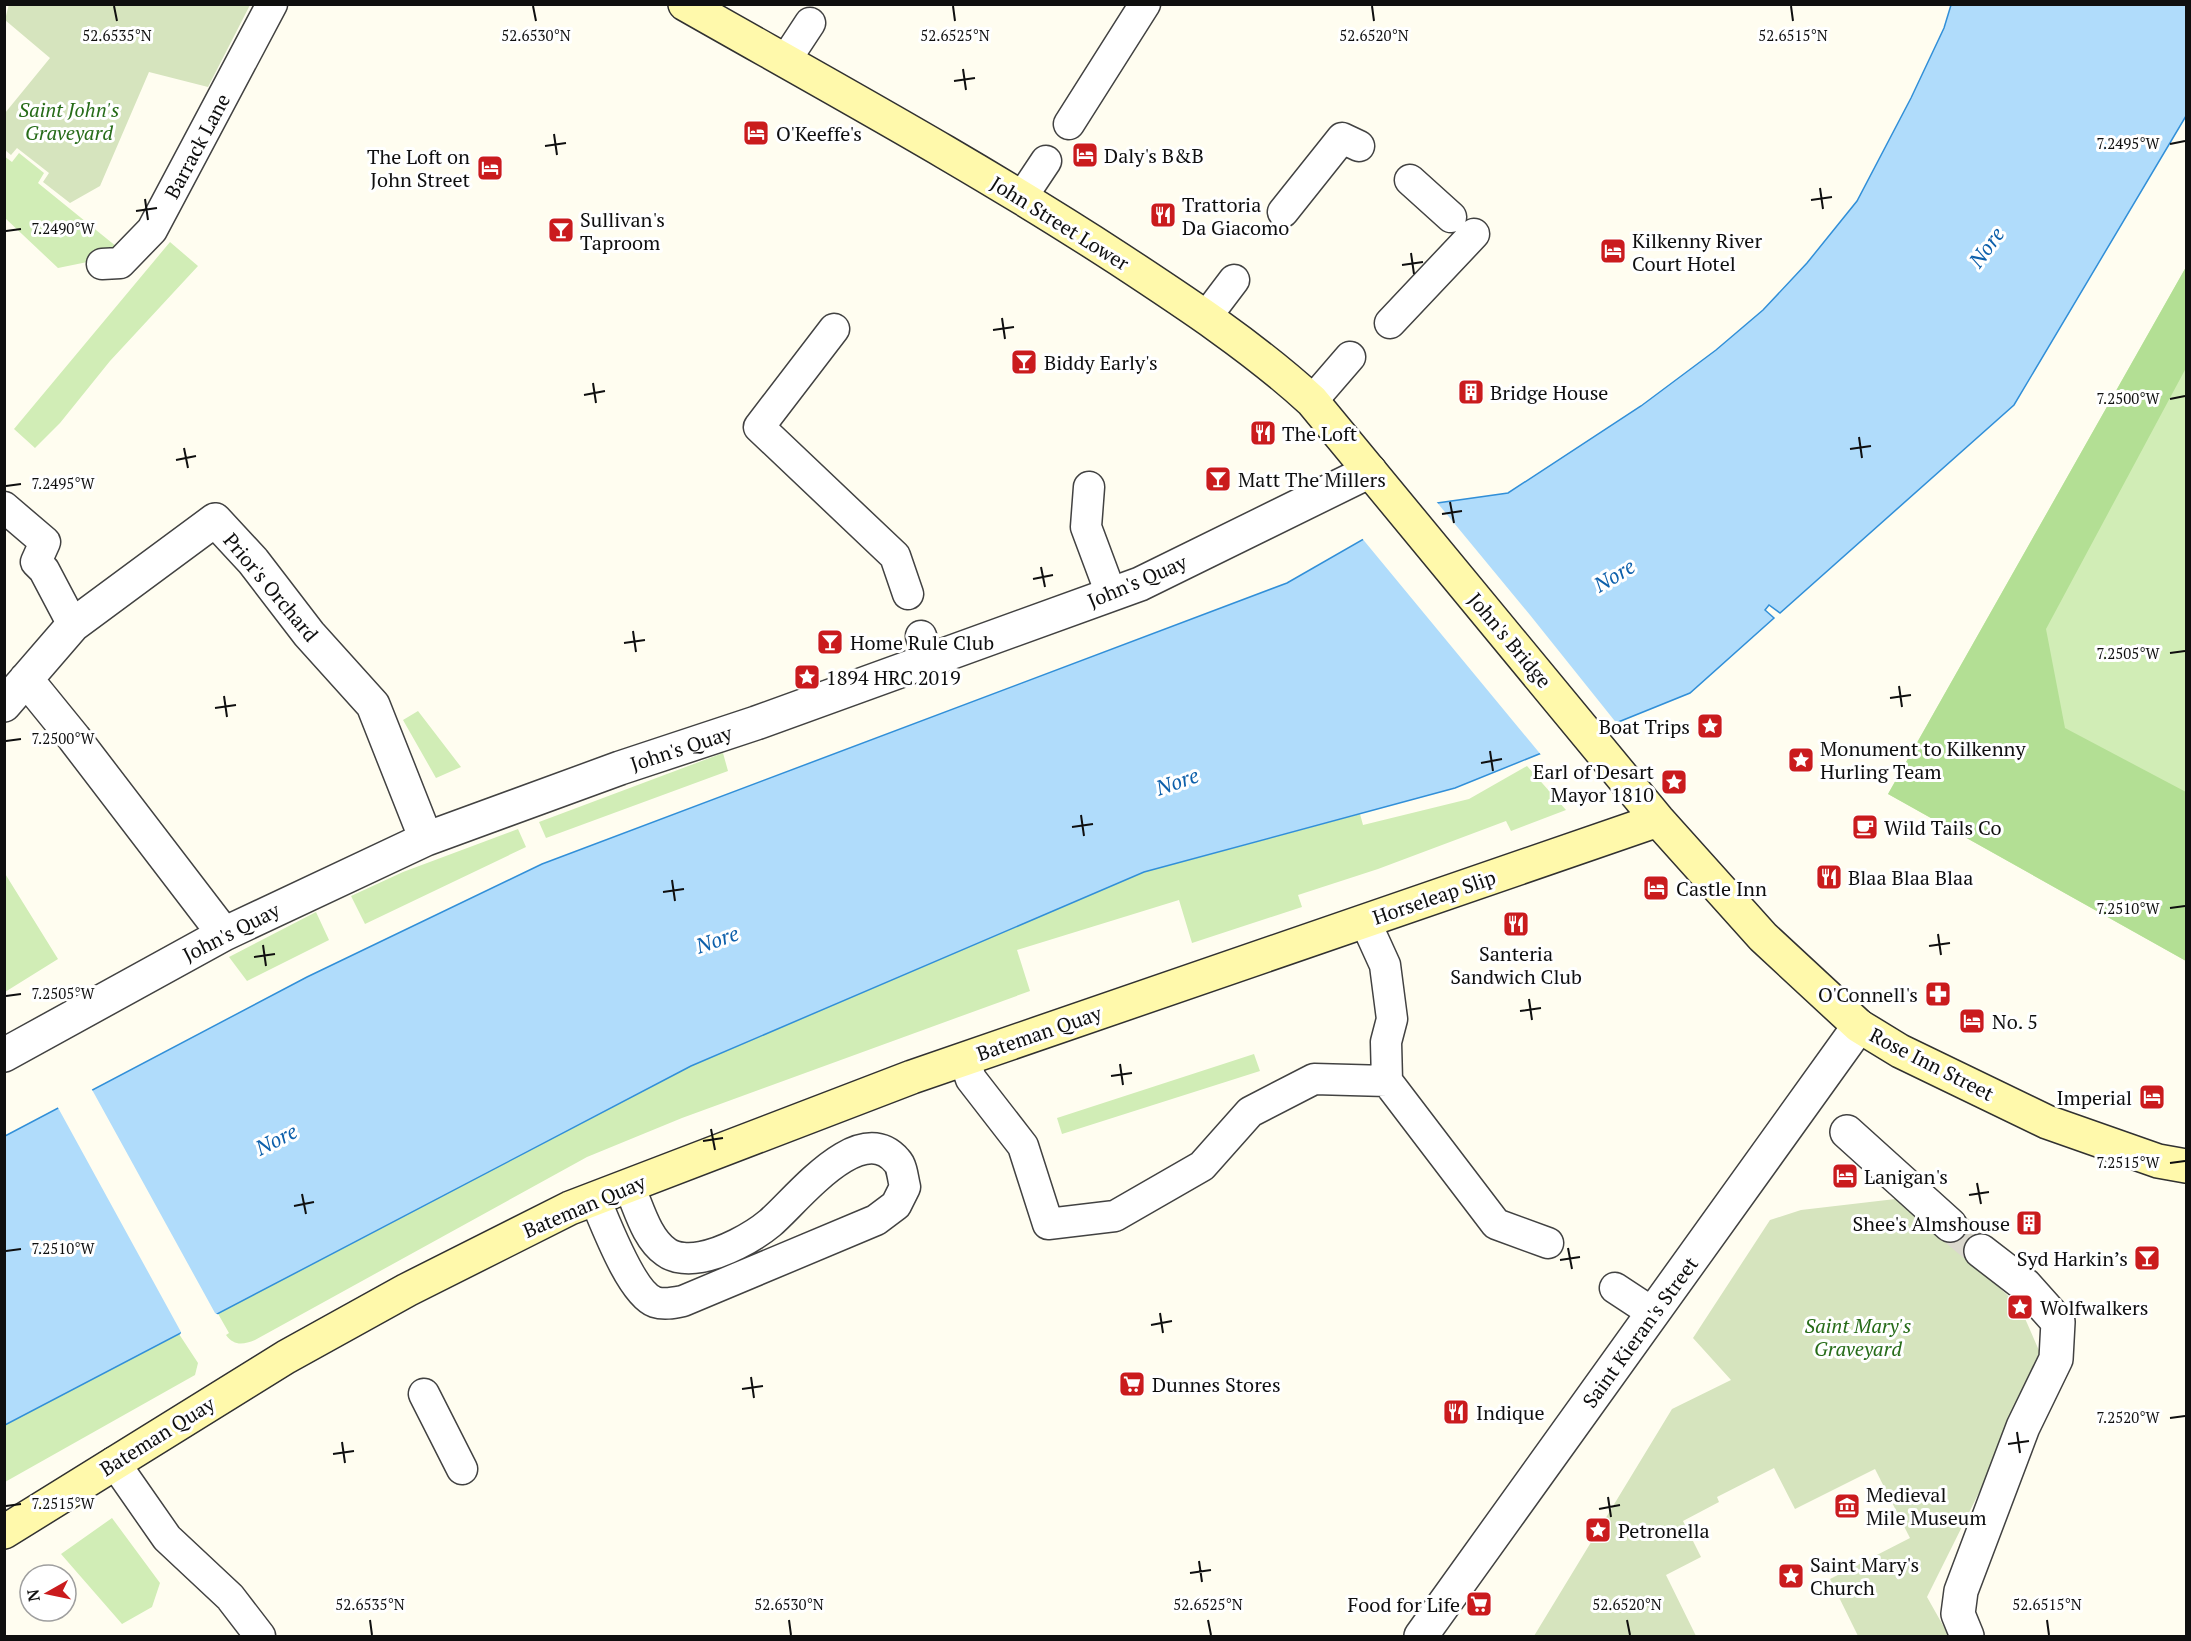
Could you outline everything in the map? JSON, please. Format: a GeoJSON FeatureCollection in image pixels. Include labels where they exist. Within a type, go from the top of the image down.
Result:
{"type":"FeatureCollection","features":[{"type":"Feature","properties":{"kind":"main road","name":"John Street Lower"},"geometry":{"type":"LineString","coordinates":[[685,4],[1022,197],[1206,317],[1280,371],[1312,401],[1392,498]]}},
{"type":"Feature","properties":{"kind":"main road","name":"John's Bridge"},"geometry":{"type":"LineString","coordinates":[[1392,498],[1627,783]]}},
{"type":"Feature","properties":{"kind":"main road","name":"Rose Inn Street"},"geometry":{"type":"LineString","coordinates":[[1627,783],[1763,937],[1859,1026],[1900,1051],[2047,1122],[2158,1161],[2187,1166]]}},
{"type":"Feature","properties":{"kind":"main road","name":"Horseleap Slip"},"geometry":{"type":"LineString","coordinates":[[1209,974],[1658,820]]}},
{"type":"Feature","properties":{"kind":"main road","name":"Bateman Quay"},"geometry":{"type":"LineString","coordinates":[[4,1532],[286,1357],[387,1301],[570,1208],[964,1059],[1209,974]]}},
{"type":"Feature","properties":{"kind":"street","name":"John's Quay"},"geometry":{"type":"LineString","coordinates":[[4,1055],[224,934],[426,839],[925,648],[1140,584],[1370,471]]}},
{"type":"Feature","properties":{"kind":"street","name":"Prior's Orchard"},"geometry":{"type":"LineString","coordinates":[[4,705],[73,625],[215,520],[254,561],[309,634],[373,705],[426,839]]}},
{"type":"Feature","properties":{"kind":"street"},"geometry":{"type":"LineString","coordinates":[[26,679],[224,934]]}},
{"type":"Feature","properties":{"kind":"street","name":"Saint Kieran's Street"},"geometry":{"type":"LineString","coordinates":[[1421,1636],[1859,1026]]}},
{"type":"Feature","properties":{"kind":"street"},"geometry":{"type":"LineString","coordinates":[[1847,1132],[1950,1225]]}},
{"type":"Feature","properties":{"kind":"street"},"geometry":{"type":"LineString","coordinates":[[1967,1636],[1958,1614],[1961,1591],[2023,1427],[2056,1359],[2058,1322],[2025,1285],[1982,1251]]}},
{"type":"Feature","properties":{"kind":"lane","name":"Barrack Lane"},"geometry":{"type":"LineString","coordinates":[[102,264],[120,263],[152,230],[272,4]]}},
{"type":"Feature","properties":{"kind":"lane"},"geometry":{"type":"LineString","coordinates":[[1069,124],[1145,4]]}},
{"type":"Feature","properties":{"kind":"lane"},"geometry":{"type":"LineString","coordinates":[[785,61],[810,22]]}},
{"type":"Feature","properties":{"kind":"lane"},"geometry":{"type":"LineString","coordinates":[[1283,212],[1350,142]]}},
{"type":"Feature","properties":{"kind":"lane"},"geometry":{"type":"LineString","coordinates":[[1022,197],[1046,161]]}},
{"type":"Feature","properties":{"kind":"lane"},"geometry":{"type":"LineString","coordinates":[[1390,323],[1462,226],[1410,180]]}},
{"type":"Feature","properties":{"kind":"lane"},"geometry":{"type":"LineString","coordinates":[[1206,317],[1234,280]]}},
{"type":"Feature","properties":{"kind":"lane"},"geometry":{"type":"LineString","coordinates":[[834,329],[759,427],[896,556],[908,594]]}},
{"type":"Feature","properties":{"kind":"lane"},"geometry":{"type":"LineString","coordinates":[[1312,401],[1350,357]]}},
{"type":"Feature","properties":{"kind":"lane"},"geometry":{"type":"LineString","coordinates":[[1089,487],[1086,527],[1111,594]]}},
{"type":"Feature","properties":{"kind":"lane"},"geometry":{"type":"LineString","coordinates":[[4,507],[45,542],[36,562],[44,570],[73,625]]}},
{"type":"Feature","properties":{"kind":"lane"},"geometry":{"type":"LineString","coordinates":[[1365,921],[1385,965],[1392,1019],[1386,1042],[1387,1081],[1496,1224],[1548,1243]]}},
{"type":"Feature","properties":{"kind":"lane"},"geometry":{"type":"LineString","coordinates":[[964,1059],[971,1079],[1023,1146],[1048,1224],[1115,1216],[1202,1166],[1250,1112],[1314,1078],[1387,1081]]}},
{"type":"Feature","properties":{"kind":"lane"},"geometry":{"type":"LineString","coordinates":[[595,1199],[638,1289],[653,1302],[667,1304],[682,1302],[876,1220],[896,1205],[905,1187],[898,1162],[881,1149],[860,1148],[839,1160],[768,1225],[710,1255],[688,1259],[668,1254],[653,1240],[629,1186]]}},
{"type":"Feature","properties":{"kind":"lane"},"geometry":{"type":"LineString","coordinates":[[1615,1288],[1653,1313]]}},
{"type":"Feature","properties":{"kind":"lane"},"geometry":{"type":"LineString","coordinates":[[424,1394],[462,1468]]}},
{"type":"Feature","properties":{"kind":"lane"},"geometry":{"type":"LineString","coordinates":[[114,1462],[167,1538],[230,1597],[260,1636]]}},
{"type":"Feature","properties":{"kind":"green space","name":"Saint John's Graveyard"},"geometry":{"type":"Polygon","coordinates":[[[9,4],[250,5],[208,87],[149,72],[100,186],[70,203],[43,182],[49,173],[17,148],[11,155],[5,150],[5,113],[50,58],[5,20],[9,4]]]}},
{"type":"Feature","properties":{"kind":"green space"},"geometry":{"type":"Polygon","coordinates":[[[19,153],[44,173],[38,183],[117,247],[107,258],[58,268],[5,218],[4,156],[12,162],[19,153]]]}},
{"type":"Feature","properties":{"kind":"green space"},"geometry":{"type":"Polygon","coordinates":[[[170,242],[198,266],[110,361],[60,423],[35,448],[14,429],[170,242]]]}},
{"type":"Feature","properties":{"kind":"green space"},"geometry":{"type":"Polygon","coordinates":[[[2186,267],[2186,961],[1888,794],[2186,267]]]}},
{"type":"Feature","properties":{"kind":"green space"},"geometry":{"type":"Polygon","coordinates":[[[2186,267],[2186,368],[2046,629],[2065,728],[2186,792],[2186,961],[1888,794],[2186,267]]]}},
{"type":"Feature","properties":{"kind":"green space"},"geometry":{"type":"Polygon","coordinates":[[[418,711],[461,767],[436,778],[403,720],[418,711]]]}},
{"type":"Feature","properties":{"kind":"green space"},"geometry":{"type":"Polygon","coordinates":[[[723,753],[728,771],[546,838],[539,822],[723,753]]]}},
{"type":"Feature","properties":{"kind":"green space"},"geometry":{"type":"Polygon","coordinates":[[[1527,766],[1566,810],[1511,831],[1506,821],[1378,869],[1298,895],[1302,907],[1192,943],[1179,900],[1017,950],[1030,991],[682,1118],[587,1157],[255,1340],[239,1344],[226,1335],[229,1333],[217,1312],[691,1066],[1144,872],[1360,814],[1363,825],[1469,799],[1527,766]]]}},
{"type":"Feature","properties":{"kind":"green space"},"geometry":{"type":"Polygon","coordinates":[[[518,829],[526,847],[365,924],[351,896],[403,872],[518,829]]]}},
{"type":"Feature","properties":{"kind":"green space"},"geometry":{"type":"Polygon","coordinates":[[[4,872],[58,959],[5,992],[4,992],[4,872]]]}},
{"type":"Feature","properties":{"kind":"green space"},"geometry":{"type":"Polygon","coordinates":[[[316,912],[329,940],[247,981],[229,957],[316,912]]]}},
{"type":"Feature","properties":{"kind":"green space"},"geometry":{"type":"Polygon","coordinates":[[[1254,1054],[1260,1071],[1062,1134],[1057,1118],[1254,1054]]]}},
{"type":"Feature","properties":{"kind":"green space","name":"Saint Mary's Graveyard"},"geometry":{"type":"Polygon","coordinates":[[[1904,1198],[2020,1307],[2044,1362],[1927,1597],[1949,1636],[1858,1636],[1830,1579],[1910,1538],[1875,1469],[1795,1509],[1774,1468],[1717,1497],[1719,1502],[1683,1521],[1701,1557],[1666,1575],[1696,1636],[1534,1636],[1672,1409],[1731,1380],[1693,1338],[1770,1220],[1801,1210],[1904,1198]]]}},
{"type":"Feature","properties":{"kind":"green space"},"geometry":{"type":"Polygon","coordinates":[[[179,1334],[198,1363],[195,1375],[5,1482],[5,1425],[179,1334]]]}},
{"type":"Feature","properties":{"kind":"green space"},"geometry":{"type":"Polygon","coordinates":[[[112,1518],[160,1583],[152,1607],[122,1624],[78,1574],[78,1563],[69,1563],[61,1554],[112,1518]]]}},
{"type":"Feature","properties":{"kind":"water","name":"Nore"},"geometry":{"type":"Polygon","coordinates":[[[1951,5],[2186,5],[2186,116],[2014,405],[1780,613],[1769,605],[1765,610],[1774,618],[1690,693],[1455,788],[1144,872],[691,1066],[5,1425],[5,1136],[307,977],[542,864],[1287,583],[1423,505],[1508,493],[1641,406],[1716,350],[1763,310],[1807,263],[1857,201],[1911,98],[1944,28],[1951,5]]]}},
{"type":"Feature","properties":{"kind":"pier"},"geometry":{"type":"Polygon","coordinates":[[[1435,500],[1618,725],[1542,756],[1361,537],[1422,502],[1435,500]]]}},
{"type":"Feature","properties":{"kind":"pier"},"geometry":{"type":"Polygon","coordinates":[[[90,1086],[215,1313],[219,1315],[180,1336],[181,1332],[56,1104],[90,1086]]]}},
{"type":"Feature","properties":{"kind":"tunnel"},"geometry":{"type":"LineString","coordinates":[[1950,1225],[1981,1251]]}},
{"type":"Feature","properties":{"kind":"place","name":"O'Keeffe's"},"geometry":{"type":"Point","coordinates":[756,133]}},
{"type":"Feature","properties":{"kind":"place","name":"Daly's B&B"},"geometry":{"type":"Point","coordinates":[1085,155]}},
{"type":"Feature","properties":{"kind":"place","name":"The Loft on John Street"},"geometry":{"type":"Point","coordinates":[490,168]}},
{"type":"Feature","properties":{"kind":"place","name":"Trattoria Da Giacomo"},"geometry":{"type":"Point","coordinates":[1163,215]}},
{"type":"Feature","properties":{"kind":"place","name":"Sullivan's Taproom"},"geometry":{"type":"Point","coordinates":[561,230]}},
{"type":"Feature","properties":{"kind":"place","name":"Kilkenny River Court Hotel"},"geometry":{"type":"Point","coordinates":[1613,251]}},
{"type":"Feature","properties":{"kind":"place","name":"Biddy Early's"},"geometry":{"type":"Point","coordinates":[1024,362]}},
{"type":"Feature","properties":{"kind":"place","name":"Bridge House"},"geometry":{"type":"Point","coordinates":[1471,392]}},
{"type":"Feature","properties":{"kind":"place","name":"The Loft"},"geometry":{"type":"Point","coordinates":[1263,433]}},
{"type":"Feature","properties":{"kind":"place","name":"Matt The Millers"},"geometry":{"type":"Point","coordinates":[1218,479]}},
{"type":"Feature","properties":{"kind":"place","name":"Home Rule Club"},"geometry":{"type":"Point","coordinates":[830,642]}},
{"type":"Feature","properties":{"kind":"place","name":"1894 HRC 2019"},"geometry":{"type":"Point","coordinates":[807,677]}},
{"type":"Feature","properties":{"kind":"place","name":"Boat Trips"},"geometry":{"type":"Point","coordinates":[1710,726]}},
{"type":"Feature","properties":{"kind":"place","name":"Monument to Kilkenny Hurling Team"},"geometry":{"type":"Point","coordinates":[1801,760]}},
{"type":"Feature","properties":{"kind":"place","name":"Earl of Desart Mayor 1810"},"geometry":{"type":"Point","coordinates":[1674,782]}},
{"type":"Feature","properties":{"kind":"place","name":"Wild Tails Co"},"geometry":{"type":"Point","coordinates":[1865,827]}},
{"type":"Feature","properties":{"kind":"place","name":"Blaa Blaa Blaa"},"geometry":{"type":"Point","coordinates":[1829,877]}},
{"type":"Feature","properties":{"kind":"place","name":"Castle Inn"},"geometry":{"type":"Point","coordinates":[1656,888]}},
{"type":"Feature","properties":{"kind":"place","name":"Santeria Sandwich Club"},"geometry":{"type":"Point","coordinates":[1516,924]}},
{"type":"Feature","properties":{"kind":"place","name":"O'Connell's"},"geometry":{"type":"Point","coordinates":[1938,994]}},
{"type":"Feature","properties":{"kind":"place","name":"No. 5"},"geometry":{"type":"Point","coordinates":[1972,1021]}},
{"type":"Feature","properties":{"kind":"place","name":"Imperial"},"geometry":{"type":"Point","coordinates":[2152,1097]}},
{"type":"Feature","properties":{"kind":"place","name":"Lanigan's"},"geometry":{"type":"Point","coordinates":[1845,1176]}},
{"type":"Feature","properties":{"kind":"place","name":"Shee's Almshouse"},"geometry":{"type":"Point","coordinates":[2029,1223]}},
{"type":"Feature","properties":{"kind":"place","name":"Syd Harkin’s"},"geometry":{"type":"Point","coordinates":[2147,1258]}},
{"type":"Feature","properties":{"kind":"place","name":"Wolfwalkers"},"geometry":{"type":"Point","coordinates":[2020,1307]}},
{"type":"Feature","properties":{"kind":"place","name":"Dunnes Stores"},"geometry":{"type":"Point","coordinates":[1132,1384]}},
{"type":"Feature","properties":{"kind":"place","name":"Indique"},"geometry":{"type":"Point","coordinates":[1456,1412]}},
{"type":"Feature","properties":{"kind":"place","name":"Medieval Mile Museum"},"geometry":{"type":"Point","coordinates":[1847,1506]}},
{"type":"Feature","properties":{"kind":"place","name":"Petronella"},"geometry":{"type":"Point","coordinates":[1598,1530]}},
{"type":"Feature","properties":{"kind":"place","name":"Saint Mary's Church"},"geometry":{"type":"Point","coordinates":[1791,1576]}},
{"type":"Feature","properties":{"kind":"place","name":"Food for Life"},"geometry":{"type":"Point","coordinates":[1479,1604]}}]}
